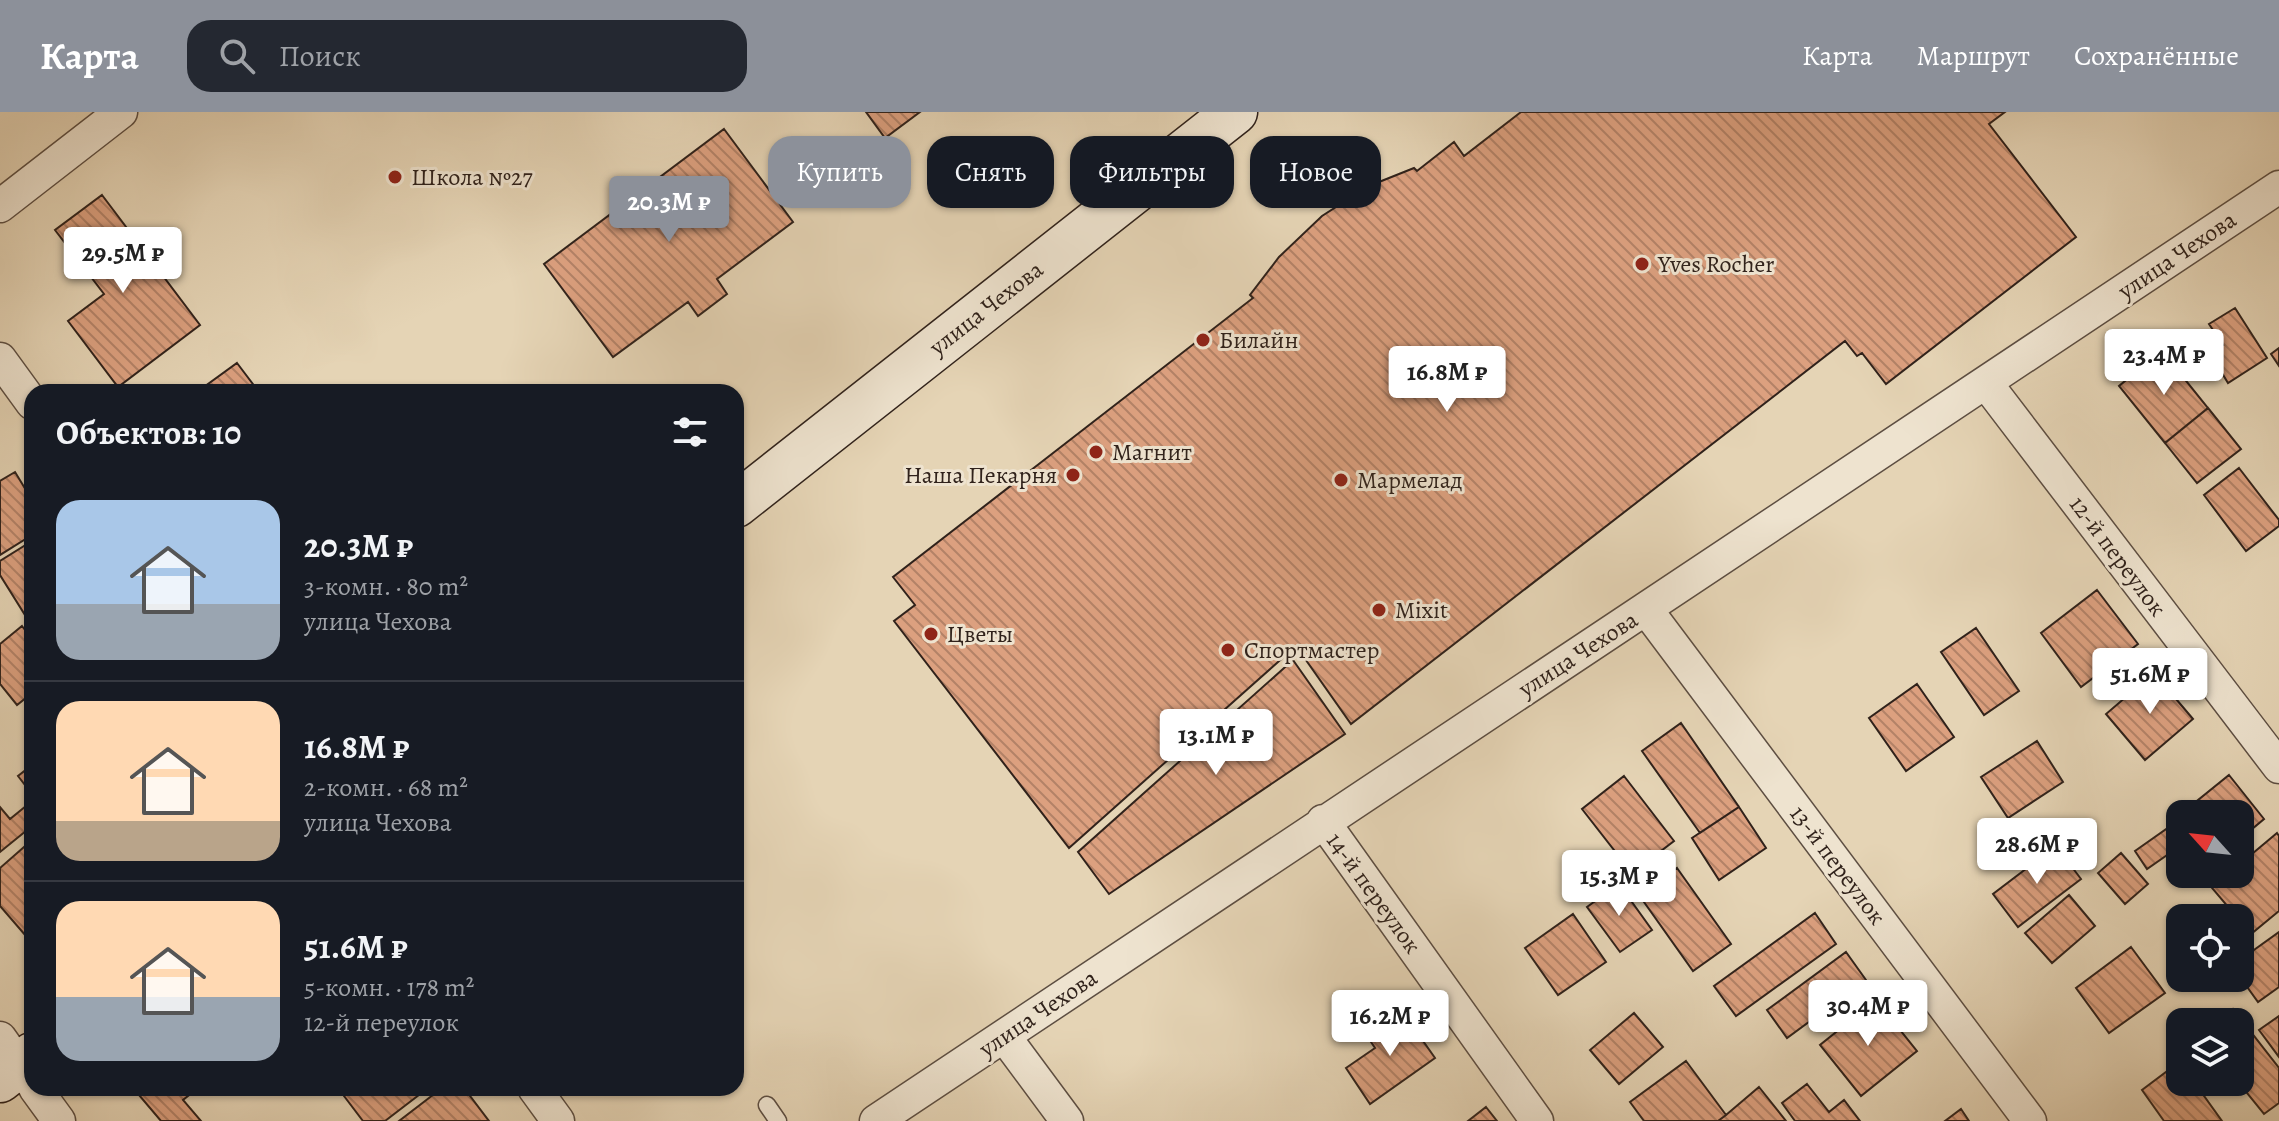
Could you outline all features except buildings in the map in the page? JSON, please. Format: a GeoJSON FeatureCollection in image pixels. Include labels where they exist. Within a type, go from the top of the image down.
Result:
{"type":"FeatureCollection","features":[{"type":"Feature","properties":{"kind":"main road","name":"улица Чехова"},"geometry":{"type":"LineString","coordinates":[[744,499],[1235,112]]}},
{"type":"Feature","properties":{"kind":"street"},"geometry":{"type":"LineString","coordinates":[[0,206],[121,112]]}},
{"type":"Feature","properties":{"kind":"street","name":"улица Чехова"},"geometry":{"type":"LineString","coordinates":[[876,1121],[2279,187]]}},
{"type":"Feature","properties":{"kind":"street"},"geometry":{"type":"LineString","coordinates":[[0,359],[24,392]]}},
{"type":"Feature","properties":{"kind":"street","name":"12-й переулок"},"geometry":{"type":"LineString","coordinates":[[1986,383],[2279,767]]}},
{"type":"Feature","properties":{"kind":"street","name":"13-й переулок"},"geometry":{"type":"LineString","coordinates":[[1646,609],[2030,1121]]}},
{"type":"Feature","properties":{"kind":"street","name":"14-й переулок"},"geometry":{"type":"LineString","coordinates":[[1323,821],[1537,1121]]}},
{"type":"Feature","properties":{"kind":"street"},"geometry":{"type":"LineString","coordinates":[[1004,1036],[1067,1121]]}},
{"type":"Feature","properties":{"kind":"street"},"geometry":{"type":"LineString","coordinates":[[41,1096],[59,1121]]}},
{"type":"Feature","properties":{"kind":"street"},"geometry":{"type":"LineString","coordinates":[[540,1096],[558,1121]]}},
{"type":"Feature","properties":{"kind":"lane"},"geometry":{"type":"LineString","coordinates":[[767,1105],[778,1121]]}},
{"type":"Feature","properties":{"kind":"place","name":"Школа №27"},"geometry":{"type":"Point","coordinates":[395,177]}},
{"type":"Feature","properties":{"kind":"place","name":"Yves Rocher"},"geometry":{"type":"Point","coordinates":[1642,264]}},
{"type":"Feature","properties":{"kind":"place","name":"Билайн"},"geometry":{"type":"Point","coordinates":[1203,340]}},
{"type":"Feature","properties":{"kind":"place","name":"Магнит"},"geometry":{"type":"Point","coordinates":[1096,452]}},
{"type":"Feature","properties":{"kind":"place","name":"Наша Пекарня"},"geometry":{"type":"Point","coordinates":[1073,475]}},
{"type":"Feature","properties":{"kind":"place","name":"Мармелад"},"geometry":{"type":"Point","coordinates":[1341,480]}},
{"type":"Feature","properties":{"kind":"place","name":"Mixit"},"geometry":{"type":"Point","coordinates":[1379,610]}},
{"type":"Feature","properties":{"kind":"place","name":"Цветы"},"geometry":{"type":"Point","coordinates":[931,634]}},
{"type":"Feature","properties":{"kind":"place","name":"Спортмастер"},"geometry":{"type":"Point","coordinates":[1228,650]}}]}
